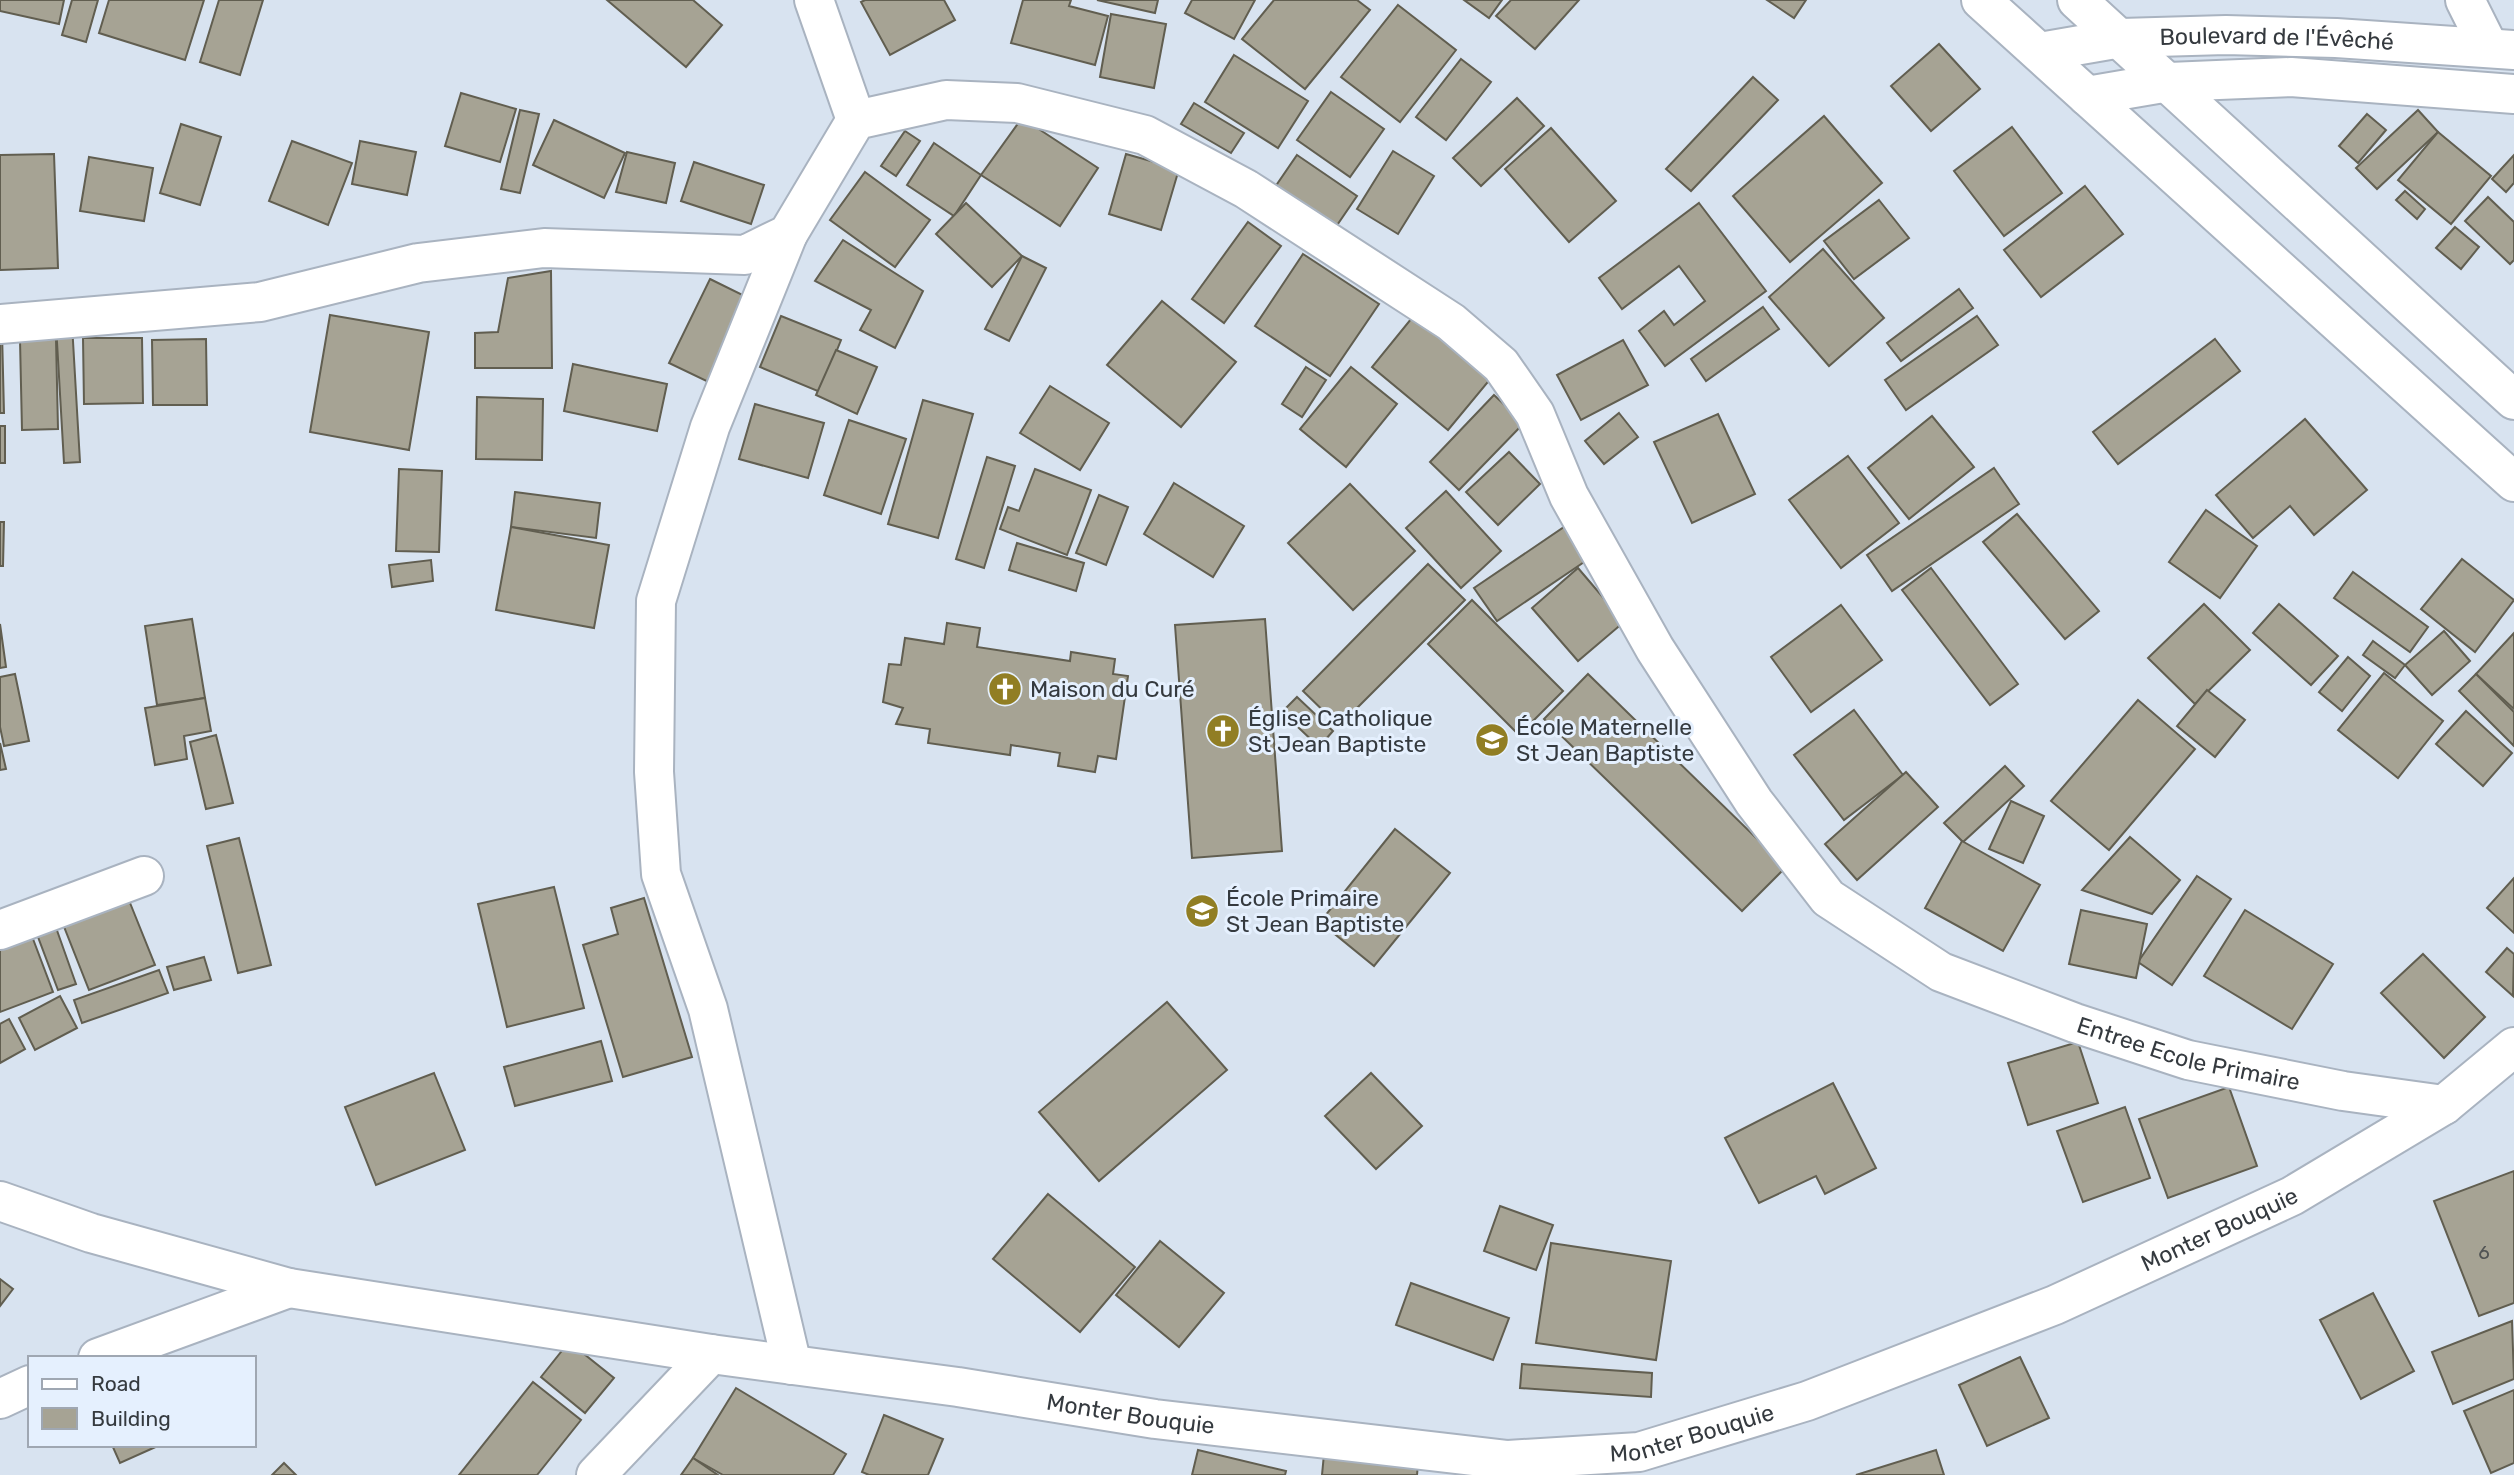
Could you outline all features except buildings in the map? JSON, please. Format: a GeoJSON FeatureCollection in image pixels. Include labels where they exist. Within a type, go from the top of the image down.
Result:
{"type":"FeatureCollection","features":[{"type":"Feature","properties":{"kind":"main road"},"geometry":{"type":"LineString","coordinates":[[792,1365],[708,1009],[661,874],[654,772],[656,601],[710,427],[788,234],[856,120],[814,0]]}},
{"type":"Feature","properties":{"kind":"main road"},"geometry":{"type":"LineString","coordinates":[[1981,0],[2514,482]]}},
{"type":"Feature","properties":{"kind":"main road"},"geometry":{"type":"LineString","coordinates":[[2077,0],[2514,400]]}},
{"type":"Feature","properties":{"kind":"main road"},"geometry":{"type":"LineString","coordinates":[[2465,0],[2502,49]]}},
{"type":"Feature","properties":{"kind":"main road","name":"Boulevard de l'Évêché"},"geometry":{"type":"LineString","coordinates":[[2040,52],[2121,38],[2227,35],[2309,37],[2502,49]]}},
{"type":"Feature","properties":{"kind":"main road","name":"Boulevard de l'Évêché"},"geometry":{"type":"LineString","coordinates":[[2087,96],[2169,82],[2291,77],[2514,94]]}},
{"type":"Feature","properties":{"kind":"main road","name":"Entree Ecole Primaire"},"geometry":{"type":"LineString","coordinates":[[856,120],[946,100],[1017,103],[1145,135],[1246,189],[1451,322],[1502,365],[1535,414],[1569,496],[1655,649],[1754,802],[1828,898],[1941,972],[2075,1023],[2188,1059],[2343,1091],[2444,1105]]}},
{"type":"Feature","properties":{"kind":"main road"},"geometry":{"type":"LineString","coordinates":[[0,324],[260,302],[418,263],[544,248],[745,255],[788,234]]}},
{"type":"Feature","properties":{"kind":"main road"},"geometry":{"type":"LineString","coordinates":[[0,930],[144,876]]}},
{"type":"Feature","properties":{"kind":"main road","name":"Monter Bouquie"},"geometry":{"type":"LineString","coordinates":[[0,1201],[91,1233],[289,1288],[711,1354],[1155,1419],[1508,1460],[1638,1464],[2055,1305],[2292,1196],[2444,1105],[2514,1047]]}},
{"type":"Feature","properties":{"kind":"main road"},"geometry":{"type":"LineString","coordinates":[[103,1356],[289,1288]]}},
{"type":"Feature","properties":{"kind":"main road"},"geometry":{"type":"LineString","coordinates":[[596,1475],[711,1354]]}},
{"type":"Feature","properties":{"kind":"main road"},"geometry":{"type":"LineString","coordinates":[[0,1399],[28,1386]]}},
{"type":"Feature","properties":{"kind":"place","name":"Maison du Curé"},"geometry":{"type":"Point","coordinates":[1005,689]}},
{"type":"Feature","properties":{"kind":"place","name":"Église Catholique St Jean Baptiste"},"geometry":{"type":"Point","coordinates":[1223,731]}},
{"type":"Feature","properties":{"kind":"place","name":"École Maternelle St Jean Baptiste"},"geometry":{"type":"Point","coordinates":[1492,740]}},
{"type":"Feature","properties":{"kind":"place","name":"École Primaire St Jean Baptiste"},"geometry":{"type":"Point","coordinates":[1202,911]}}]}
